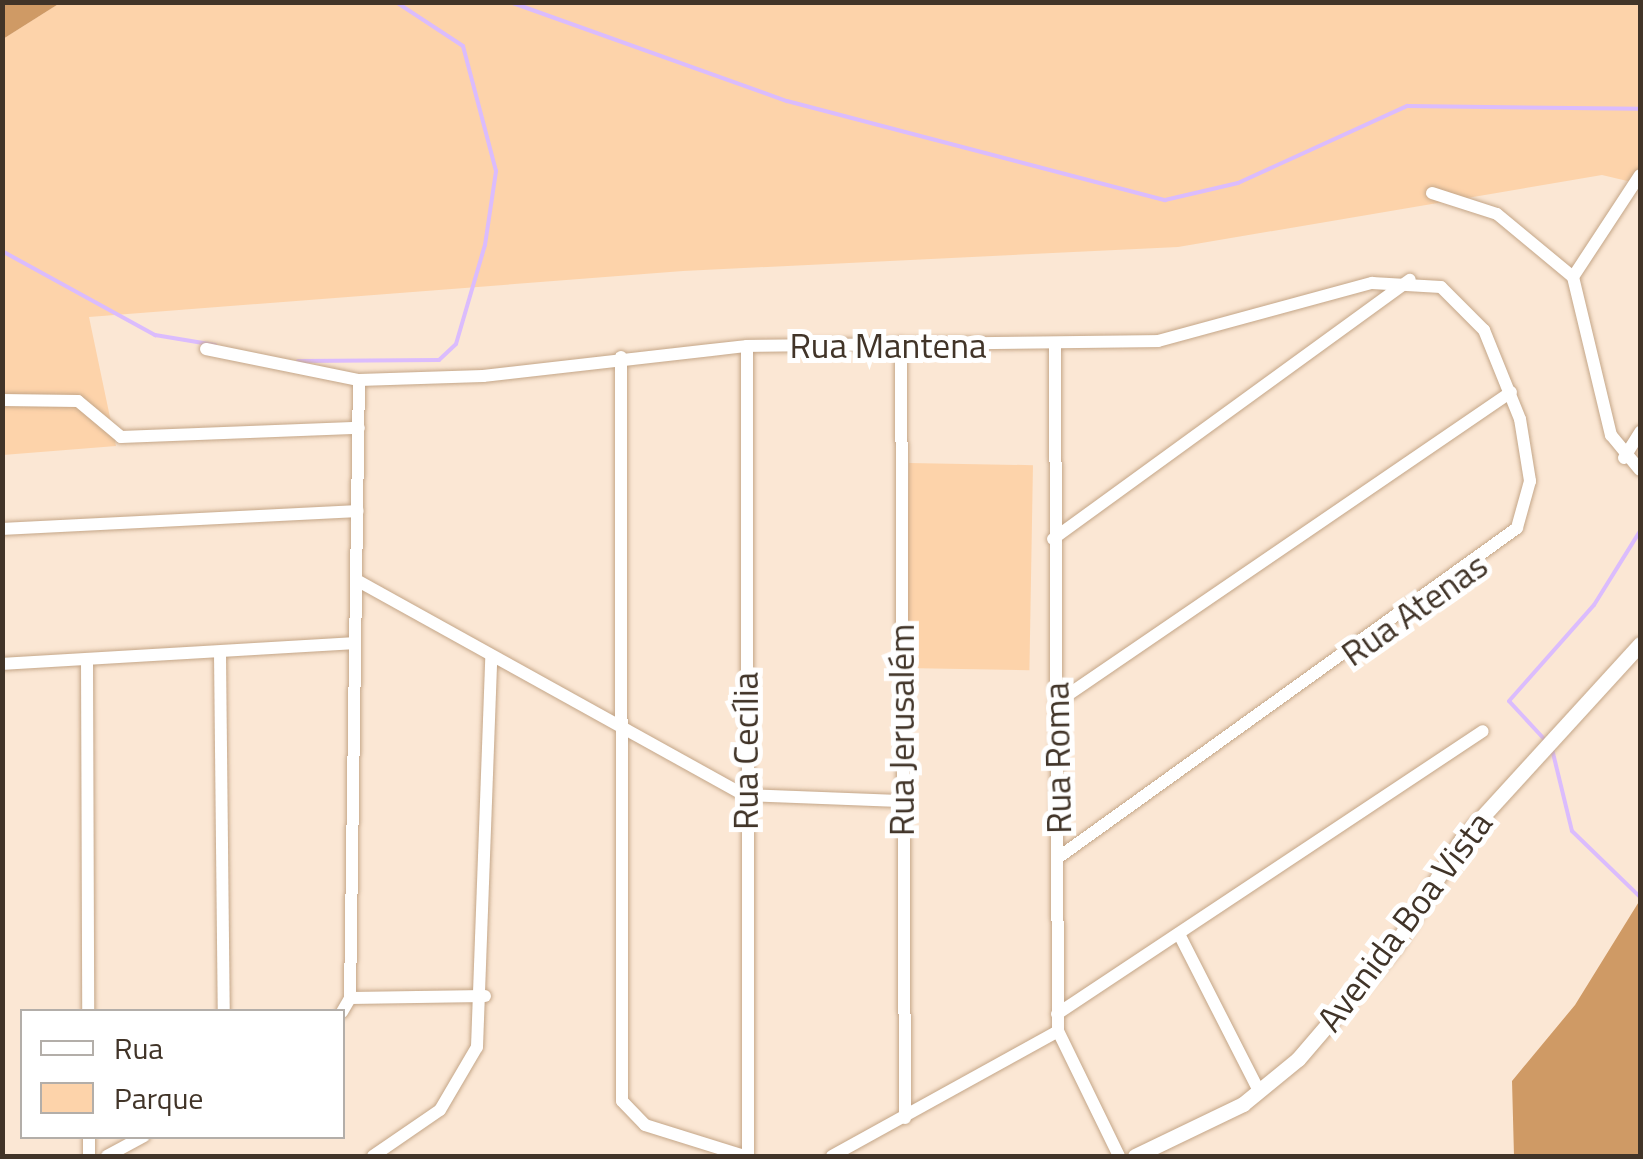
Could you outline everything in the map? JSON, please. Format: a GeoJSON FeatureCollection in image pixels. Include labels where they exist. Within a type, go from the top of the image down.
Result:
{"type":"FeatureCollection","features":[{"type":"Feature","properties":{"kind":"street"},"geometry":{"type":"LineString","coordinates":[[1572,277],[1640,175]]}},
{"type":"Feature","properties":{"kind":"street"},"geometry":{"type":"LineString","coordinates":[[1432,193],[1506,218],[1572,277],[1624,458],[1640,470]]}},
{"type":"Feature","properties":{"kind":"street"},"geometry":{"type":"LineString","coordinates":[[1053,538],[1366,320],[1410,280]]}},
{"type":"Feature","properties":{"kind":"street","name":"Rua Mantena"},"geometry":{"type":"LineString","coordinates":[[206,349],[359,380],[747,346],[1056,346],[1181,338],[1328,293],[1410,280]]}},
{"type":"Feature","properties":{"kind":"street","name":"Rua Atenas"},"geometry":{"type":"LineString","coordinates":[[1059,857],[1509,540],[1530,481],[1511,392],[1470,311],[1441,287],[1410,280]]}},
{"type":"Feature","properties":{"kind":"street","name":"Rua Jerusalém"},"geometry":{"type":"LineString","coordinates":[[902,343],[900,801],[905,1118]]}},
{"type":"Feature","properties":{"kind":"street","name":"Rua Cecília"},"geometry":{"type":"LineString","coordinates":[[746,1156],[747,346]]}},
{"type":"Feature","properties":{"kind":"street","name":"Rua Roma"},"geometry":{"type":"LineString","coordinates":[[1056,346],[1056,1014],[1058,1032],[1119,1156]]}},
{"type":"Feature","properties":{"kind":"street"},"geometry":{"type":"LineString","coordinates":[[621,357],[620,1082],[638,1122],[746,1156]]}},
{"type":"Feature","properties":{"kind":"street"},"geometry":{"type":"LineString","coordinates":[[344,1009],[350,998],[359,380]]}},
{"type":"Feature","properties":{"kind":"street"},"geometry":{"type":"LineString","coordinates":[[1056,703],[1511,392]]}},
{"type":"Feature","properties":{"kind":"street"},"geometry":{"type":"LineString","coordinates":[[2,400],[78,401],[121,437],[358,428]]}},
{"type":"Feature","properties":{"kind":"street"},"geometry":{"type":"LineString","coordinates":[[1624,458],[1640,432]]}},
{"type":"Feature","properties":{"kind":"street"},"geometry":{"type":"LineString","coordinates":[[2,529],[358,511]]}},
{"type":"Feature","properties":{"kind":"street"},"geometry":{"type":"LineString","coordinates":[[358,581],[744,795],[900,801]]}},
{"type":"Feature","properties":{"kind":"street"},"geometry":{"type":"LineString","coordinates":[[2,664],[354,644]]}},
{"type":"Feature","properties":{"kind":"street","name":"Avenida Boa Vista"},"geometry":{"type":"LineString","coordinates":[[1135,1156],[1259,1091],[1347,1003],[1462,839],[1640,644]]}},
{"type":"Feature","properties":{"kind":"street"},"geometry":{"type":"LineString","coordinates":[[220,654],[224,1009]]}},
{"type":"Feature","properties":{"kind":"street"},"geometry":{"type":"LineString","coordinates":[[373,1156],[459,1087],[484,996],[490,656]]}},
{"type":"Feature","properties":{"kind":"street"},"geometry":{"type":"LineString","coordinates":[[87,660],[88,1009]]}},
{"type":"Feature","properties":{"kind":"street"},"geometry":{"type":"LineString","coordinates":[[1056,1014],[1483,731]]}},
{"type":"Feature","properties":{"kind":"street"},"geometry":{"type":"LineString","coordinates":[[1179,934],[1259,1091]]}},
{"type":"Feature","properties":{"kind":"street"},"geometry":{"type":"LineString","coordinates":[[350,998],[484,996]]}},
{"type":"Feature","properties":{"kind":"street"},"geometry":{"type":"LineString","coordinates":[[832,1156],[1058,1032]]}},
{"type":"Feature","properties":{"kind":"street"},"geometry":{"type":"LineString","coordinates":[[107,1156],[138,1139]]}},
{"type":"Feature","properties":{"kind":"green space"},"geometry":{"type":"Polygon","coordinates":[[[60,3],[1640,3],[1640,184],[1602,175],[1178,247],[683,271],[89,317],[116,446],[3,455],[3,39],[60,3]]]}},
{"type":"Feature","properties":{"kind":"green space"},"geometry":{"type":"Polygon","coordinates":[[[909,463],[1033,465],[1029,670],[905,668],[909,463]]]}},
{"type":"Feature","properties":{"kind":"shaded area"},"geometry":{"type":"Polygon","coordinates":[[[3,2],[60,2],[60,3],[3,39],[3,2]]]}},
{"type":"Feature","properties":{"kind":"shaded area"},"geometry":{"type":"Polygon","coordinates":[[[1640,900],[1640,1156],[1514,1156],[1512,1081],[1575,1005],[1640,900]]]}},
{"type":"Feature","properties":{"kind":"waterway"},"geometry":{"type":"LineString","coordinates":[[298,361],[439,360],[456,344],[485,245],[496,171],[463,46],[396,2]]}},
{"type":"Feature","properties":{"kind":"waterway"},"geometry":{"type":"LineString","coordinates":[[510,2],[787,101],[1165,200],[1238,183],[1407,106],[1640,109]]}},
{"type":"Feature","properties":{"kind":"waterway"},"geometry":{"type":"LineString","coordinates":[[2,251],[155,335],[215,345]]}},
{"type":"Feature","properties":{"kind":"waterway"},"geometry":{"type":"LineString","coordinates":[[1546,741],[1509,701],[1594,605],[1640,531]]}},
{"type":"Feature","properties":{"kind":"waterway"},"geometry":{"type":"LineString","coordinates":[[1552,749],[1572,831],[1640,897]]}}]}
